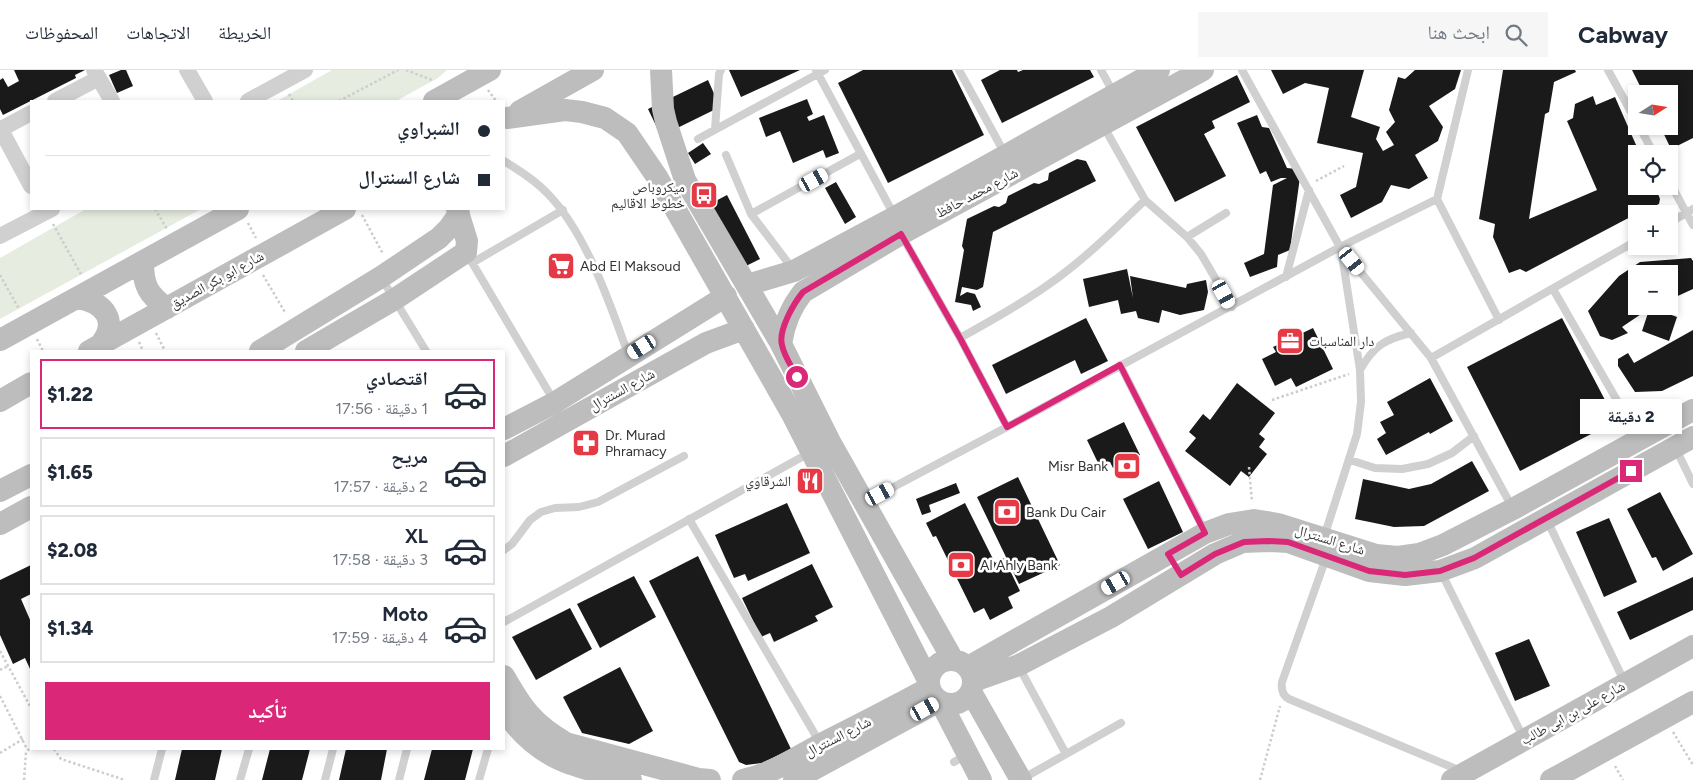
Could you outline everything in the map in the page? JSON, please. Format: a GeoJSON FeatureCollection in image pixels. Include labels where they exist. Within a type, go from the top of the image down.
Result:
{"type":"FeatureCollection","features":[{"type":"Feature","properties":{"kind":"street"},"geometry":{"type":"LineString","coordinates":[[187,70],[204,100]]}},
{"type":"Feature","properties":{"kind":"street"},"geometry":{"type":"LineString","coordinates":[[249,100],[280,76],[305,70]]}},
{"type":"Feature","properties":{"kind":"street"},"geometry":{"type":"LineString","coordinates":[[506,119],[593,70]]}},
{"type":"Feature","properties":{"kind":"street"},"geometry":{"type":"LineString","coordinates":[[661,70],[663,110],[685,180],[781,344],[821,447],[934,693],[961,758],[981,780]]}},
{"type":"Feature","properties":{"kind":"street","name":"شارع محمد حافظ"},"geometry":{"type":"LineString","coordinates":[[747,285],[794,271],[898,225],[1098,117],[1114,95],[1159,70]]}},
{"type":"Feature","properties":{"kind":"street","name":"شارع محمد حافظ"},"geometry":{"type":"LineString","coordinates":[[781,344],[783,330],[793,304],[803,292],[898,225],[1006,155],[1098,117],[1203,70]]}},
{"type":"Feature","properties":{"kind":"street"},"geometry":{"type":"LineString","coordinates":[[436,100],[484,72]]}},
{"type":"Feature","properties":{"kind":"street"},"geometry":{"type":"LineString","coordinates":[[57,100],[97,74],[111,100]]}},
{"type":"Feature","properties":{"kind":"street"},"geometry":{"type":"LineString","coordinates":[[506,119],[565,110],[605,118],[627,132],[657,177],[792,414],[821,447],[864,502],[966,675],[1021,780]]}},
{"type":"Feature","properties":{"kind":"street"},"geometry":{"type":"LineString","coordinates":[[30,113],[0,128],[30,184]]}},
{"type":"Feature","properties":{"kind":"street"},"geometry":{"type":"LineString","coordinates":[[0,236],[47,210]]}},
{"type":"Feature","properties":{"kind":"street","name":"شارع ابو بكر الصديق"},"geometry":{"type":"LineString","coordinates":[[94,348],[343,210]]}},
{"type":"Feature","properties":{"kind":"street"},"geometry":{"type":"LineString","coordinates":[[262,350],[386,274],[440,238],[449,228],[458,211]]}},
{"type":"Feature","properties":{"kind":"street"},"geometry":{"type":"LineString","coordinates":[[308,350],[469,258],[467,241],[458,211]]}},
{"type":"Feature","properties":{"kind":"street"},"geometry":{"type":"LineString","coordinates":[[0,340],[175,243],[241,212]]}},
{"type":"Feature","properties":{"kind":"street"},"geometry":{"type":"LineString","coordinates":[[695,243],[715,232]]}},
{"type":"Feature","properties":{"kind":"street"},"geometry":{"type":"LineString","coordinates":[[142,262],[143,276],[147,289],[156,300],[167,308]]}},
{"type":"Feature","properties":{"kind":"street"},"geometry":{"type":"LineString","coordinates":[[84,294],[102,307],[109,326],[106,338],[94,348]]}},
{"type":"Feature","properties":{"kind":"street","name":"شارع السنترال"},"geometry":{"type":"LineString","coordinates":[[505,428],[554,402],[726,296]]}},
{"type":"Feature","properties":{"kind":"street","name":"شارع السنترال"},"geometry":{"type":"LineString","coordinates":[[507,448],[706,343],[744,330]]}},
{"type":"Feature","properties":{"kind":"street"},"geometry":{"type":"LineString","coordinates":[[0,401],[30,384]]}},
{"type":"Feature","properties":{"kind":"street","name":"شارع السنترال"},"geometry":{"type":"LineString","coordinates":[[966,675],[1023,662],[1110,617],[1215,554],[1244,542],[1288,542],[1398,557],[1419,554],[1443,546],[1693,410]]}},
{"type":"Feature","properties":{"kind":"street","name":"شارع السنترال"},"geometry":{"type":"LineString","coordinates":[[966,675],[1014,642],[1205,533],[1229,524],[1254,520],[1278,524],[1369,571],[1405,575],[1440,571],[1474,558],[1684,442]]}},
{"type":"Feature","properties":{"kind":"street"},"geometry":{"type":"LineString","coordinates":[[1605,459],[1606,471],[1610,476],[1616,478]]}},
{"type":"Feature","properties":{"kind":"street"},"geometry":{"type":"LineString","coordinates":[[0,491],[30,476]]}},
{"type":"Feature","properties":{"kind":"street"},"geometry":{"type":"LineString","coordinates":[[1542,493],[1552,501],[1554,507],[1549,516]]}},
{"type":"Feature","properties":{"kind":"street"},"geometry":{"type":"LineString","coordinates":[[0,524],[30,508]]}},
{"type":"Feature","properties":{"kind":"street"},"geometry":{"type":"LineString","coordinates":[[1168,554],[1181,575]]}},
{"type":"Feature","properties":{"kind":"street"},"geometry":{"type":"LineString","coordinates":[[1014,642],[1023,662]]}},
{"type":"Feature","properties":{"kind":"street","name":"شارع على بن ابى طالب"},"geometry":{"type":"LineString","coordinates":[[1459,776],[1693,646]]}},
{"type":"Feature","properties":{"kind":"street"},"geometry":{"type":"LineString","coordinates":[[943,660],[966,675],[969,696],[959,703],[946,704],[934,693],[933,668],[943,660]]}},
{"type":"Feature","properties":{"kind":"street"},"geometry":{"type":"LineString","coordinates":[[505,678],[517,700],[531,718],[547,732],[566,743],[710,780]]}},
{"type":"Feature","properties":{"kind":"street","name":"شارع السنترال"},"geometry":{"type":"LineString","coordinates":[[805,777],[878,725],[934,693]]}},
{"type":"Feature","properties":{"kind":"street"},"geometry":{"type":"LineString","coordinates":[[1551,780],[1693,702]]}},
{"type":"Feature","properties":{"kind":"street"},"geometry":{"type":"LineString","coordinates":[[505,710],[525,736],[546,752],[570,764],[631,780]]}},
{"type":"Feature","properties":{"kind":"street","name":"شارع السنترال"},"geometry":{"type":"LineString","coordinates":[[743,780],[762,776],[781,768],[821,744],[878,725]]}},
{"type":"Feature","properties":{"kind":"lane"},"geometry":{"type":"LineString","coordinates":[[715,129],[719,74],[721,70]]}},
{"type":"Feature","properties":{"kind":"lane"},"geometry":{"type":"LineString","coordinates":[[698,139],[816,72],[825,70]]}},
{"type":"Feature","properties":{"kind":"lane"},"geometry":{"type":"LineString","coordinates":[[959,70],[1006,155]]}},
{"type":"Feature","properties":{"kind":"lane"},"geometry":{"type":"LineString","coordinates":[[1101,70],[1114,95]]}},
{"type":"Feature","properties":{"kind":"lane"},"geometry":{"type":"LineString","coordinates":[[1242,70],[1340,246],[1431,358],[1513,509]]}},
{"type":"Feature","properties":{"kind":"lane"},"geometry":{"type":"LineString","coordinates":[[1468,70],[1437,199],[1499,320]]}},
{"type":"Feature","properties":{"kind":"lane"},"geometry":{"type":"LineString","coordinates":[[1608,70],[1628,106]]}},
{"type":"Feature","properties":{"kind":"lane"},"geometry":{"type":"LineString","coordinates":[[816,72],[1007,427]]}},
{"type":"Feature","properties":{"kind":"lane"},"geometry":{"type":"LineString","coordinates":[[1098,117],[1145,200],[1187,237],[1201,254],[1232,307]]}},
{"type":"Feature","properties":{"kind":"lane"},"geometry":{"type":"LineString","coordinates":[[751,214],[860,154]]}},
{"type":"Feature","properties":{"kind":"lane"},"geometry":{"type":"LineString","coordinates":[[726,156],[751,214],[794,271]]}},
{"type":"Feature","properties":{"kind":"lane"},"geometry":{"type":"LineString","coordinates":[[505,162],[547,192],[562,210],[581,240],[610,302],[629,356]]}},
{"type":"Feature","properties":{"kind":"lane"},"geometry":{"type":"LineString","coordinates":[[1286,277],[1308,188]]}},
{"type":"Feature","properties":{"kind":"lane"},"geometry":{"type":"LineString","coordinates":[[1678,194],[1690,211],[1693,225]]}},
{"type":"Feature","properties":{"kind":"lane"},"geometry":{"type":"LineString","coordinates":[[864,502],[1232,307],[1340,246],[1437,199]]}},
{"type":"Feature","properties":{"kind":"lane"},"geometry":{"type":"LineString","coordinates":[[960,338],[1011,310],[1058,277],[1103,241],[1145,200]]}},
{"type":"Feature","properties":{"kind":"lane"},"geometry":{"type":"LineString","coordinates":[[554,402],[469,258],[562,210]]}},
{"type":"Feature","properties":{"kind":"lane"},"geometry":{"type":"LineString","coordinates":[[1678,218],[1690,211]]}},
{"type":"Feature","properties":{"kind":"lane"},"geometry":{"type":"LineString","coordinates":[[1187,237],[1226,213]]}},
{"type":"Feature","properties":{"kind":"lane"},"geometry":{"type":"LineString","coordinates":[[1340,246],[1360,370],[1360,410],[1357,434],[1325,547],[1281,686],[1284,694],[1289,699],[1459,776]]}},
{"type":"Feature","properties":{"kind":"lane"},"geometry":{"type":"LineString","coordinates":[[1431,358],[1628,247]]}},
{"type":"Feature","properties":{"kind":"lane"},"geometry":{"type":"LineString","coordinates":[[386,274],[395,299],[425,350]]}},
{"type":"Feature","properties":{"kind":"lane"},"geometry":{"type":"LineString","coordinates":[[1553,289],[1639,440]]}},
{"type":"Feature","properties":{"kind":"lane"},"geometry":{"type":"LineString","coordinates":[[1360,370],[1368,356],[1380,344],[1394,336],[1411,332]]}},
{"type":"Feature","properties":{"kind":"lane"},"geometry":{"type":"LineString","coordinates":[[1120,365],[1205,533]]}},
{"type":"Feature","properties":{"kind":"lane"},"geometry":{"type":"LineString","coordinates":[[1350,460],[1376,468],[1402,469],[1428,464],[1452,453],[1474,436]]}},
{"type":"Feature","properties":{"kind":"lane"},"geometry":{"type":"LineString","coordinates":[[1684,442],[1693,484]]}},
{"type":"Feature","properties":{"kind":"lane"},"geometry":{"type":"LineString","coordinates":[[505,621],[821,447]]}},
{"type":"Feature","properties":{"kind":"lane"},"geometry":{"type":"LineString","coordinates":[[505,549],[512,544],[530,520],[541,512],[555,508],[579,507],[598,502],[684,456]]}},
{"type":"Feature","properties":{"kind":"lane"},"geometry":{"type":"LineString","coordinates":[[1549,516],[1625,684]]}},
{"type":"Feature","properties":{"kind":"lane"},"geometry":{"type":"LineString","coordinates":[[689,519],[821,744]]}},
{"type":"Feature","properties":{"kind":"lane"},"geometry":{"type":"LineString","coordinates":[[1440,571],[1525,740]]}},
{"type":"Feature","properties":{"kind":"lane"},"geometry":{"type":"LineString","coordinates":[[1023,662],[1066,754]]}},
{"type":"Feature","properties":{"kind":"lane"},"geometry":{"type":"LineString","coordinates":[[1021,780],[1121,723]]}},
{"type":"Feature","properties":{"kind":"lane"},"geometry":{"type":"LineString","coordinates":[[154,780],[162,750]]}},
{"type":"Feature","properties":{"kind":"lane"},"geometry":{"type":"LineString","coordinates":[[240,780],[249,750]]}},
{"type":"Feature","properties":{"kind":"lane"},"geometry":{"type":"LineString","coordinates":[[325,780],[333,750]]}},
{"type":"Feature","properties":{"kind":"lane"},"geometry":{"type":"LineString","coordinates":[[399,780],[407,750]]}},
{"type":"Feature","properties":{"kind":"lane"},"geometry":{"type":"LineString","coordinates":[[479,780],[488,750]]}},
{"type":"Feature","properties":{"kind":"path"},"geometry":{"type":"LineString","coordinates":[[341,100],[398,70],[400,72],[403,70]]}},
{"type":"Feature","properties":{"kind":"path"},"geometry":{"type":"LineString","coordinates":[[1308,188],[1344,166]]}},
{"type":"Feature","properties":{"kind":"path"},"geometry":{"type":"LineString","coordinates":[[47,210],[84,294]]}},
{"type":"Feature","properties":{"kind":"path"},"geometry":{"type":"LineString","coordinates":[[157,210],[175,243]]}},
{"type":"Feature","properties":{"kind":"path"},"geometry":{"type":"LineString","coordinates":[[360,210],[386,274]]}},
{"type":"Feature","properties":{"kind":"path"},"geometry":{"type":"LineString","coordinates":[[241,212],[259,257],[296,330]]}},
{"type":"Feature","properties":{"kind":"path"},"geometry":{"type":"LineString","coordinates":[[1272,400],[1360,370]]}},
{"type":"Feature","properties":{"kind":"path"},"geometry":{"type":"LineString","coordinates":[[1249,467],[1254,520]]}},
{"type":"Feature","properties":{"kind":"path"},"geometry":{"type":"LineString","coordinates":[[0,651],[30,706]]}},
{"type":"Feature","properties":{"kind":"path"},"geometry":{"type":"LineString","coordinates":[[0,670],[8,666]]}},
{"type":"Feature","properties":{"kind":"path"},"geometry":{"type":"LineString","coordinates":[[1260,780],[1284,694]]}},
{"type":"Feature","properties":{"kind":"path"},"geometry":{"type":"LineString","coordinates":[[0,696],[28,749],[25,759],[24,780]]}},
{"type":"Feature","properties":{"kind":"path"},"geometry":{"type":"LineString","coordinates":[[1665,717],[1693,765]]}},
{"type":"Feature","properties":{"kind":"path"},"geometry":{"type":"LineString","coordinates":[[0,753],[23,739]]}},
{"type":"Feature","properties":{"kind":"path"},"geometry":{"type":"LineString","coordinates":[[55,750],[61,759],[125,780]]}},
{"type":"Feature","properties":{"kind":"shaded area"},"geometry":{"type":"Polygon","coordinates":[[[332,70],[447,70],[438,78],[398,100],[279,100],[332,70]]]}},
{"type":"Feature","properties":{"kind":"shaded area"},"geometry":{"type":"Polygon","coordinates":[[[84,210],[199,210],[0,319],[0,258],[84,210]]]}},
{"type":"Feature","properties":{"kind":"building"},"geometry":{"type":"Polygon","coordinates":[[[14,70],[85,70],[75,75],[76,78],[3,115],[0,109],[0,80],[3,78],[8,87],[19,81],[14,70]]]}},
{"type":"Feature","properties":{"kind":"building"},"geometry":{"type":"Polygon","coordinates":[[[126,70],[133,86],[117,93],[109,75],[126,70]]]}},
{"type":"Feature","properties":{"kind":"building"},"geometry":{"type":"Polygon","coordinates":[[[729,70],[800,70],[741,97],[729,70]]]}},
{"type":"Feature","properties":{"kind":"building"},"geometry":{"type":"Polygon","coordinates":[[[863,70],[952,70],[984,135],[888,183],[838,83],[863,70]]]}},
{"type":"Feature","properties":{"kind":"building"},"geometry":{"type":"Polygon","coordinates":[[[1000,70],[1017,70],[1018,72],[1023,70],[1090,70],[1094,77],[1002,123],[981,80],[1000,70]]]}},
{"type":"Feature","properties":{"kind":"building"},"geometry":{"type":"Polygon","coordinates":[[[1271,70],[1364,70],[1351,117],[1380,127],[1376,139],[1383,151],[1394,145],[1386,132],[1395,122],[1389,110],[1398,77],[1405,79],[1415,70],[1461,70],[1455,89],[1429,106],[1443,127],[1438,141],[1415,155],[1428,178],[1409,189],[1391,185],[1382,202],[1351,218],[1340,195],[1356,187],[1363,153],[1317,143],[1329,88],[1305,83],[1283,94],[1271,70]]]}},
{"type":"Feature","properties":{"kind":"building"},"geometry":{"type":"Polygon","coordinates":[[[1503,70],[1575,70],[1576,72],[1554,82],[1549,112],[1545,114],[1529,219],[1597,190],[1567,121],[1573,118],[1575,104],[1593,96],[1596,105],[1615,97],[1628,127],[1628,135],[1632,135],[1636,145],[1628,145],[1628,195],[1658,195],[1659,204],[1628,205],[1628,218],[1526,272],[1520,269],[1509,273],[1493,237],[1495,224],[1479,219],[1503,70]]]}},
{"type":"Feature","properties":{"kind":"building"},"geometry":{"type":"Polygon","coordinates":[[[1632,70],[1693,70],[1693,138],[1678,146],[1669,145],[1664,135],[1678,135],[1678,85],[1640,85],[1632,70]]]}},
{"type":"Feature","properties":{"kind":"building"},"geometry":{"type":"Polygon","coordinates":[[[1237,75],[1250,102],[1212,121],[1215,128],[1204,134],[1226,176],[1175,202],[1136,127],[1237,75]]]}},
{"type":"Feature","properties":{"kind":"building"},"geometry":{"type":"Polygon","coordinates":[[[708,80],[720,107],[661,136],[648,109],[708,80]]]}},
{"type":"Feature","properties":{"kind":"building"},"geometry":{"type":"Polygon","coordinates":[[[807,99],[813,114],[807,117],[809,121],[824,115],[839,153],[826,158],[823,150],[793,163],[780,131],[766,137],[759,118],[807,99]]]}},
{"type":"Feature","properties":{"kind":"building"},"geometry":{"type":"Polygon","coordinates":[[[1257,115],[1262,127],[1269,128],[1287,168],[1296,169],[1300,177],[1290,250],[1278,255],[1277,267],[1250,277],[1244,263],[1264,254],[1273,185],[1287,178],[1271,182],[1266,171],[1260,174],[1237,123],[1257,115]]]}},
{"type":"Feature","properties":{"kind":"building"},"geometry":{"type":"Polygon","coordinates":[[[703,143],[711,154],[695,164],[688,153],[703,143]]]}},
{"type":"Feature","properties":{"kind":"building"},"geometry":{"type":"Polygon","coordinates":[[[1077,159],[1086,161],[1096,181],[993,232],[983,287],[977,290],[962,287],[960,296],[967,292],[975,294],[981,307],[973,311],[971,305],[955,302],[967,219],[994,206],[999,207],[1006,203],[1008,196],[1034,183],[1039,184],[1048,180],[1049,173],[1077,159]]]}},
{"type":"Feature","properties":{"kind":"building"},"geometry":{"type":"Polygon","coordinates":[[[836,182],[856,217],[845,224],[825,188],[836,182]]]}},
{"type":"Feature","properties":{"kind":"building"},"geometry":{"type":"Polygon","coordinates":[[[727,195],[760,259],[740,269],[708,205],[727,195]]]}},
{"type":"Feature","properties":{"kind":"building"},"geometry":{"type":"Polygon","coordinates":[[[1691,258],[1693,261],[1693,289],[1678,296],[1678,265],[1636,265],[1640,262],[1691,258]]]}},
{"type":"Feature","properties":{"kind":"building"},"geometry":{"type":"Polygon","coordinates":[[[1127,269],[1133,298],[1130,276],[1186,288],[1187,284],[1206,280],[1208,292],[1204,310],[1180,315],[1162,310],[1159,323],[1138,318],[1136,311],[1121,314],[1118,300],[1089,307],[1083,279],[1127,269]]]}},
{"type":"Feature","properties":{"kind":"building"},"geometry":{"type":"Polygon","coordinates":[[[1628,270],[1628,315],[1640,315],[1622,327],[1628,333],[1612,340],[1600,336],[1588,311],[1619,276],[1628,270]]]}},
{"type":"Feature","properties":{"kind":"building"},"geometry":{"type":"Polygon","coordinates":[[[1647,315],[1672,315],[1677,317],[1669,341],[1642,331],[1647,315]]]}},
{"type":"Feature","properties":{"kind":"building"},"geometry":{"type":"Polygon","coordinates":[[[1086,318],[1108,361],[1081,374],[1075,360],[1006,394],[992,365],[1086,318]]]}},
{"type":"Feature","properties":{"kind":"building"},"geometry":{"type":"Polygon","coordinates":[[[1562,318],[1616,421],[1520,471],[1467,367],[1562,318]]]}},
{"type":"Feature","properties":{"kind":"building"},"geometry":{"type":"Polygon","coordinates":[[[1313,328],[1333,369],[1296,387],[1291,378],[1275,386],[1262,359],[1276,352],[1273,347],[1313,328]]]}},
{"type":"Feature","properties":{"kind":"building"},"geometry":{"type":"Polygon","coordinates":[[[1693,330],[1693,376],[1662,391],[1635,392],[1618,366],[1618,359],[1628,353],[1634,363],[1693,330]]]}},
{"type":"Feature","properties":{"kind":"building"},"geometry":{"type":"Polygon","coordinates":[[[1430,378],[1453,421],[1386,455],[1377,439],[1386,433],[1380,422],[1394,415],[1387,402],[1430,378]]]}},
{"type":"Feature","properties":{"kind":"building"},"geometry":{"type":"Polygon","coordinates":[[[1237,383],[1275,413],[1259,434],[1265,439],[1259,447],[1267,454],[1249,477],[1241,471],[1230,486],[1185,451],[1196,438],[1189,432],[1203,414],[1210,420],[1237,383]]]}},
{"type":"Feature","properties":{"kind":"building"},"geometry":{"type":"Polygon","coordinates":[[[1124,422],[1140,455],[1113,468],[1110,462],[1100,467],[1087,440],[1124,422]]]}},
{"type":"Feature","properties":{"kind":"building"},"geometry":{"type":"Polygon","coordinates":[[[1472,461],[1489,491],[1424,526],[1394,527],[1355,519],[1363,479],[1409,489],[1431,484],[1472,461]]]}},
{"type":"Feature","properties":{"kind":"building"},"geometry":{"type":"Polygon","coordinates":[[[1018,477],[1060,565],[1019,584],[977,497],[1018,477]]]}},
{"type":"Feature","properties":{"kind":"building"},"geometry":{"type":"Polygon","coordinates":[[[1159,481],[1183,532],[1148,549],[1123,499],[1159,481]]]}},
{"type":"Feature","properties":{"kind":"building"},"geometry":{"type":"Polygon","coordinates":[[[956,483],[960,493],[929,505],[931,512],[922,515],[916,499],[956,483]]]}},
{"type":"Feature","properties":{"kind":"building"},"geometry":{"type":"Polygon","coordinates":[[[1660,492],[1693,554],[1663,571],[1656,557],[1652,558],[1627,509],[1660,492]]]}},
{"type":"Feature","properties":{"kind":"building"},"geometry":{"type":"Polygon","coordinates":[[[787,503],[810,553],[748,581],[745,574],[734,578],[715,535],[787,503]]]}},
{"type":"Feature","properties":{"kind":"building"},"geometry":{"type":"Polygon","coordinates":[[[965,503],[995,563],[1004,558],[1020,591],[1008,597],[1013,608],[990,620],[984,608],[974,613],[936,536],[933,537],[926,523],[965,503]]]}},
{"type":"Feature","properties":{"kind":"building"},"geometry":{"type":"Polygon","coordinates":[[[1609,518],[1637,582],[1604,597],[1576,532],[1609,518]]]}},
{"type":"Feature","properties":{"kind":"building"},"geometry":{"type":"Polygon","coordinates":[[[698,556],[791,749],[762,763],[746,765],[739,762],[649,581],[698,556]]]}},
{"type":"Feature","properties":{"kind":"building"},"geometry":{"type":"Polygon","coordinates":[[[812,564],[833,607],[815,616],[818,621],[774,642],[770,633],[761,637],[742,598],[812,564]]]}},
{"type":"Feature","properties":{"kind":"building"},"geometry":{"type":"Polygon","coordinates":[[[30,565],[30,594],[21,599],[30,620],[30,669],[25,658],[13,664],[0,635],[0,580],[30,565]]]}},
{"type":"Feature","properties":{"kind":"building"},"geometry":{"type":"Polygon","coordinates":[[[634,576],[656,617],[600,648],[577,604],[634,576]]]}},
{"type":"Feature","properties":{"kind":"building"},"geometry":{"type":"Polygon","coordinates":[[[1693,577],[1693,610],[1630,640],[1617,612],[1693,577]]]}},
{"type":"Feature","properties":{"kind":"building"},"geometry":{"type":"Polygon","coordinates":[[[570,608],[592,649],[536,680],[512,637],[570,608]]]}},
{"type":"Feature","properties":{"kind":"building"},"geometry":{"type":"Polygon","coordinates":[[[1529,639],[1550,686],[1515,701],[1495,653],[1529,639]]]}},
{"type":"Feature","properties":{"kind":"building"},"geometry":{"type":"Polygon","coordinates":[[[620,667],[653,731],[629,744],[582,733],[563,697],[620,667]]]}},
{"type":"Feature","properties":{"kind":"building"},"geometry":{"type":"Polygon","coordinates":[[[182,750],[222,750],[215,780],[175,780],[182,750]]]}},
{"type":"Feature","properties":{"kind":"building"},"geometry":{"type":"Polygon","coordinates":[[[270,750],[310,750],[302,780],[262,780],[270,750]]]}},
{"type":"Feature","properties":{"kind":"building"},"geometry":{"type":"Polygon","coordinates":[[[346,750],[387,750],[381,780],[339,780],[346,750]]]}},
{"type":"Feature","properties":{"kind":"building"},"geometry":{"type":"Polygon","coordinates":[[[432,750],[473,750],[465,780],[424,780],[432,750]]]}},
{"type":"Feature","properties":{"kind":"place","name":"ميكروباص خطوط الاقاليم"},"geometry":{"type":"Point","coordinates":[704,195]}},
{"type":"Feature","properties":{"kind":"place","name":"Abd El Maksoud"},"geometry":{"type":"Point","coordinates":[561,266]}},
{"type":"Feature","properties":{"kind":"place","name":"دار المناسبات"},"geometry":{"type":"Point","coordinates":[1290,341]}},
{"type":"Feature","properties":{"kind":"place","name":"Dr. Murad Phramacy"},"geometry":{"type":"Point","coordinates":[586,443]}},
{"type":"Feature","properties":{"kind":"place","name":"Misr Bank"},"geometry":{"type":"Point","coordinates":[1127,466]}},
{"type":"Feature","properties":{"kind":"place","name":"الشرقاوي"},"geometry":{"type":"Point","coordinates":[810,481]}},
{"type":"Feature","properties":{"kind":"place","name":"Bank Du Cair"},"geometry":{"type":"Point","coordinates":[1007,512]}},
{"type":"Feature","properties":{"kind":"place","name":"Al Ahly Bank"},"geometry":{"type":"Point","coordinates":[961,565]}},
{"type":"Feature","properties":{"kind":"route"},"geometry":{"type":"LineString","coordinates":[[797,377],[781,344],[783,330],[793,304],[803,292],[901,234],[960,338],[1007,427],[1120,365],[1205,533],[1168,554],[1181,575],[1215,554],[1244,542],[1268,541],[1288,542],[1369,571],[1405,575],[1440,571],[1474,558],[1631,471]]}}]}
